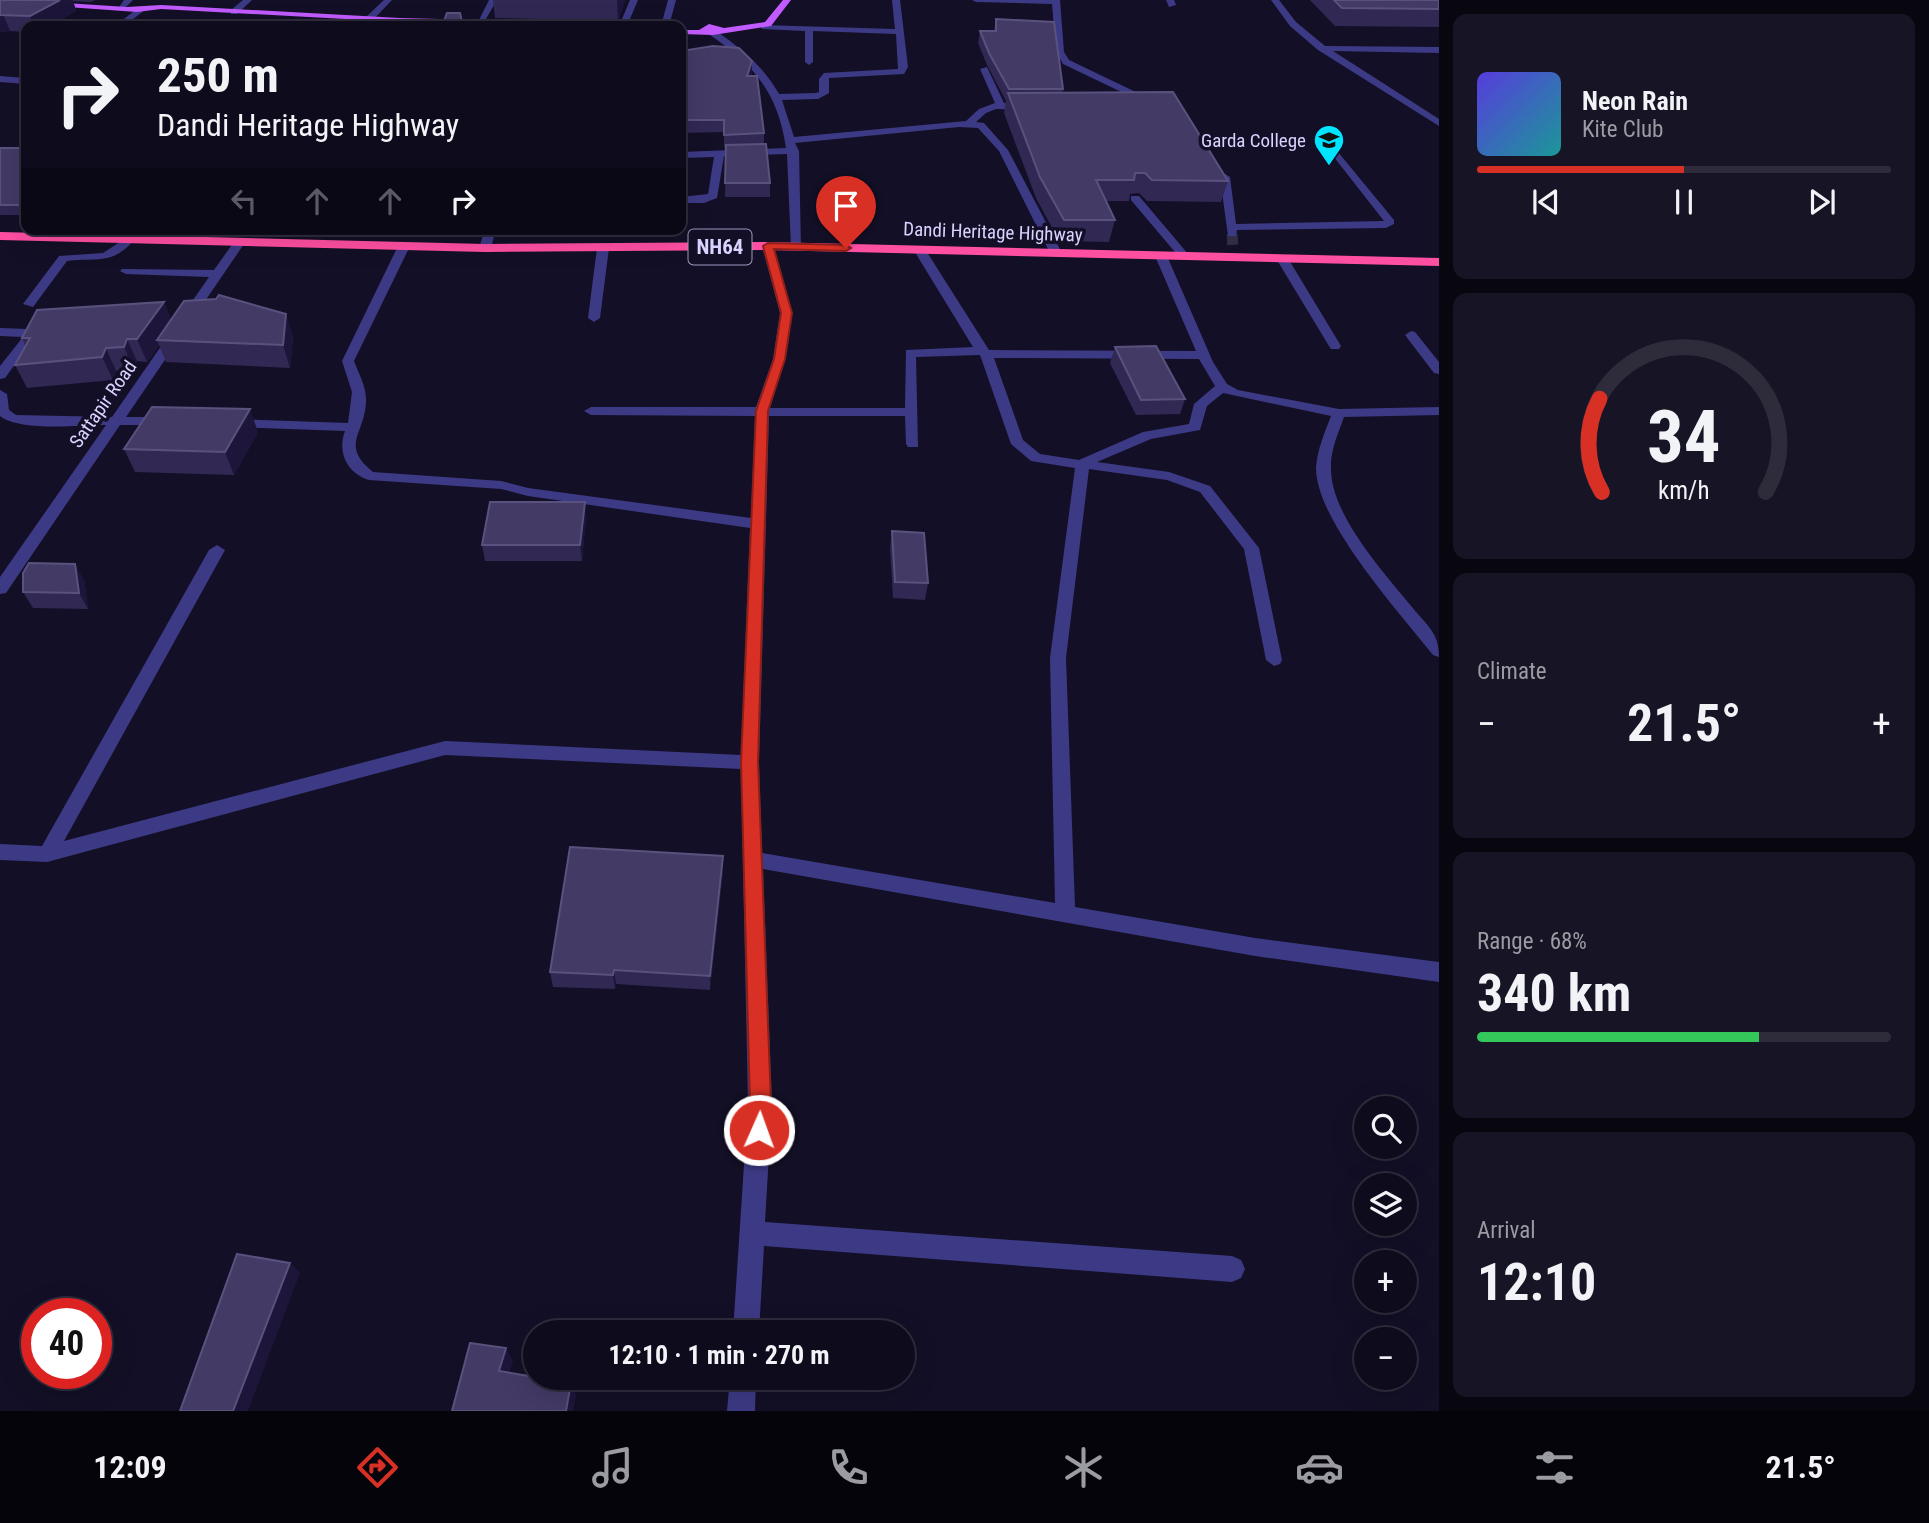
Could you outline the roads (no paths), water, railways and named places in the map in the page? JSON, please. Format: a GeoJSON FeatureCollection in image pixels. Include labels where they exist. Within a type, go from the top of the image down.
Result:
{"type":"FeatureCollection","features":[{"type":"Feature","properties":{"kind":"highway","name":"Dandi Heritage Highway"},"geometry":{"type":"LineString","coordinates":[[0,236],[21,235]]}},
{"type":"Feature","properties":{"kind":"highway","name":"Dandi Heritage Highway"},"geometry":{"type":"LineString","coordinates":[[79,235],[129,239],[485,248],[768,246],[1161,256],[1234,253],[1283,260],[1439,262]]}},
{"type":"Feature","properties":{"kind":"main road"},"geometry":{"type":"LineString","coordinates":[[712,30],[755,24],[766,15],[776,0]]}},
{"type":"Feature","properties":{"kind":"main road"},"geometry":{"type":"LineString","coordinates":[[686,29],[762,27],[773,22],[788,0]]}},
{"type":"Feature","properties":{"kind":"main road"},"geometry":{"type":"LineString","coordinates":[[40,4],[126,6],[275,21]]}},
{"type":"Feature","properties":{"kind":"main road"},"geometry":{"type":"LineString","coordinates":[[140,9],[443,21]]}},
{"type":"Feature","properties":{"kind":"main road"},"geometry":{"type":"LineString","coordinates":[[766,15],[777,16]]}},
{"type":"Feature","properties":{"kind":"street"},"geometry":{"type":"LineString","coordinates":[[125,21],[147,0]]}},
{"type":"Feature","properties":{"kind":"street"},"geometry":{"type":"LineString","coordinates":[[234,12],[248,0]]}},
{"type":"Feature","properties":{"kind":"street"},"geometry":{"type":"LineString","coordinates":[[369,19],[388,0]]}},
{"type":"Feature","properties":{"kind":"street"},"geometry":{"type":"LineString","coordinates":[[481,21],[493,0]]}},
{"type":"Feature","properties":{"kind":"street"},"geometry":{"type":"LineString","coordinates":[[626,21],[634,0]]}},
{"type":"Feature","properties":{"kind":"street"},"geometry":{"type":"LineString","coordinates":[[666,21],[672,0]]}},
{"type":"Feature","properties":{"kind":"street"},"geometry":{"type":"LineString","coordinates":[[775,97],[818,96],[824,93],[824,79],[827,75],[901,72],[904,67],[896,0]]}},
{"type":"Feature","properties":{"kind":"street"},"geometry":{"type":"LineString","coordinates":[[976,0],[1056,1],[1062,58],[1072,66],[1145,102],[1144,106],[1132,108]]}},
{"type":"Feature","properties":{"kind":"street"},"geometry":{"type":"LineString","coordinates":[[1275,0],[1302,33],[1321,48],[1439,123]]}},
{"type":"Feature","properties":{"kind":"street"},"geometry":{"type":"LineString","coordinates":[[762,27],[900,32]]}},
{"type":"Feature","properties":{"kind":"street"},"geometry":{"type":"LineString","coordinates":[[808,28],[809,62]]}},
{"type":"Feature","properties":{"kind":"street"},"geometry":{"type":"LineString","coordinates":[[712,30],[766,79],[775,97],[793,146],[797,247]]}},
{"type":"Feature","properties":{"kind":"street"},"geometry":{"type":"LineString","coordinates":[[1321,48],[1439,50]]}},
{"type":"Feature","properties":{"kind":"street"},"geometry":{"type":"LineString","coordinates":[[723,51],[736,49]]}},
{"type":"Feature","properties":{"kind":"street"},"geometry":{"type":"LineString","coordinates":[[984,69],[1000,106]]}},
{"type":"Feature","properties":{"kind":"street"},"geometry":{"type":"LineString","coordinates":[[0,79],[21,81]]}},
{"type":"Feature","properties":{"kind":"street"},"geometry":{"type":"LineString","coordinates":[[970,123],[979,110],[1000,106],[1040,107]]}},
{"type":"Feature","properties":{"kind":"street"},"geometry":{"type":"LineString","coordinates":[[686,155],[793,146],[970,123],[987,129],[1003,150],[1056,253]]}},
{"type":"Feature","properties":{"kind":"street"},"geometry":{"type":"LineString","coordinates":[[1225,177],[1232,230],[1386,225],[1390,222],[1324,138]]}},
{"type":"Feature","properties":{"kind":"street"},"geometry":{"type":"LineString","coordinates":[[686,200],[704,200],[713,196],[719,154]]}},
{"type":"Feature","properties":{"kind":"street"},"geometry":{"type":"LineString","coordinates":[[1135,198],[1184,256]]}},
{"type":"Feature","properties":{"kind":"street"},"geometry":{"type":"LineString","coordinates":[[485,248],[489,235]]}},
{"type":"Feature","properties":{"kind":"street"},"geometry":{"type":"LineString","coordinates":[[29,304],[63,258],[117,253],[129,239]]}},
{"type":"Feature","properties":{"kind":"street","name":"Sattapir Road"},"geometry":{"type":"LineString","coordinates":[[0,589],[240,241]]}},
{"type":"Feature","properties":{"kind":"street"},"geometry":{"type":"LineString","coordinates":[[404,246],[348,361],[359,391],[347,453],[352,464],[369,476],[501,485],[528,492],[758,524]]}},
{"type":"Feature","properties":{"kind":"street"},"geometry":{"type":"LineString","coordinates":[[747,1320],[760,1104],[750,762],[762,411],[779,359],[786,313],[768,246]]}},
{"type":"Feature","properties":{"kind":"street"},"geometry":{"type":"LineString","coordinates":[[594,318],[603,248]]}},
{"type":"Feature","properties":{"kind":"street"},"geometry":{"type":"LineString","coordinates":[[919,249],[984,352],[1016,441],[1024,450],[1036,458],[1169,476],[1205,489],[1251,548],[1274,660]]}},
{"type":"Feature","properties":{"kind":"street"},"geometry":{"type":"LineString","coordinates":[[1161,256],[1204,355],[1222,387],[1234,393],[1339,413],[1439,411]]}},
{"type":"Feature","properties":{"kind":"street"},"geometry":{"type":"LineString","coordinates":[[1283,260],[1335,346]]}},
{"type":"Feature","properties":{"kind":"street"},"geometry":{"type":"LineString","coordinates":[[126,271],[217,274]]}},
{"type":"Feature","properties":{"kind":"street"},"geometry":{"type":"LineString","coordinates":[[0,332],[22,332],[29,337],[0,375]]}},
{"type":"Feature","properties":{"kind":"street"},"geometry":{"type":"LineString","coordinates":[[1411,335],[1439,370]]}},
{"type":"Feature","properties":{"kind":"street"},"geometry":{"type":"LineString","coordinates":[[913,444],[910,353],[1204,355]]}},
{"type":"Feature","properties":{"kind":"street"},"geometry":{"type":"LineString","coordinates":[[1083,463],[1148,435],[1195,427],[1201,404],[1222,387]]}},
{"type":"Feature","properties":{"kind":"street"},"geometry":{"type":"LineString","coordinates":[[0,394],[3,412],[12,419],[186,422]]}},
{"type":"Feature","properties":{"kind":"street"},"geometry":{"type":"LineString","coordinates":[[591,411],[911,412]]}},
{"type":"Feature","properties":{"kind":"street"},"geometry":{"type":"LineString","coordinates":[[1339,413],[1328,444],[1323,474],[1330,500],[1362,552],[1439,651]]}},
{"type":"Feature","properties":{"kind":"street"},"geometry":{"type":"LineString","coordinates":[[214,423],[353,427]]}},
{"type":"Feature","properties":{"kind":"street"},"geometry":{"type":"LineString","coordinates":[[1065,914],[1058,658],[1083,463]]}},
{"type":"Feature","properties":{"kind":"street"},"geometry":{"type":"LineString","coordinates":[[47,854],[217,550]]}},
{"type":"Feature","properties":{"kind":"street"},"geometry":{"type":"LineString","coordinates":[[0,852],[47,854],[445,748],[750,762]]}},
{"type":"Feature","properties":{"kind":"street"},"geometry":{"type":"LineString","coordinates":[[752,859],[1255,947],[1439,972]]}},
{"type":"Feature","properties":{"kind":"street"},"geometry":{"type":"LineString","coordinates":[[752,1233],[1232,1269]]}},
{"type":"Feature","properties":{"kind":"street"},"geometry":{"type":"LineString","coordinates":[[741,1411],[742,1390]]}},
{"type":"Feature","properties":{"kind":"tunnel"},"geometry":{"type":"LineString","coordinates":[[1232,234],[1233,248]]}},
{"type":"Feature","properties":{"kind":"place","name":"Garda College"},"geometry":{"type":"Point","coordinates":[1329,167]}}]}
